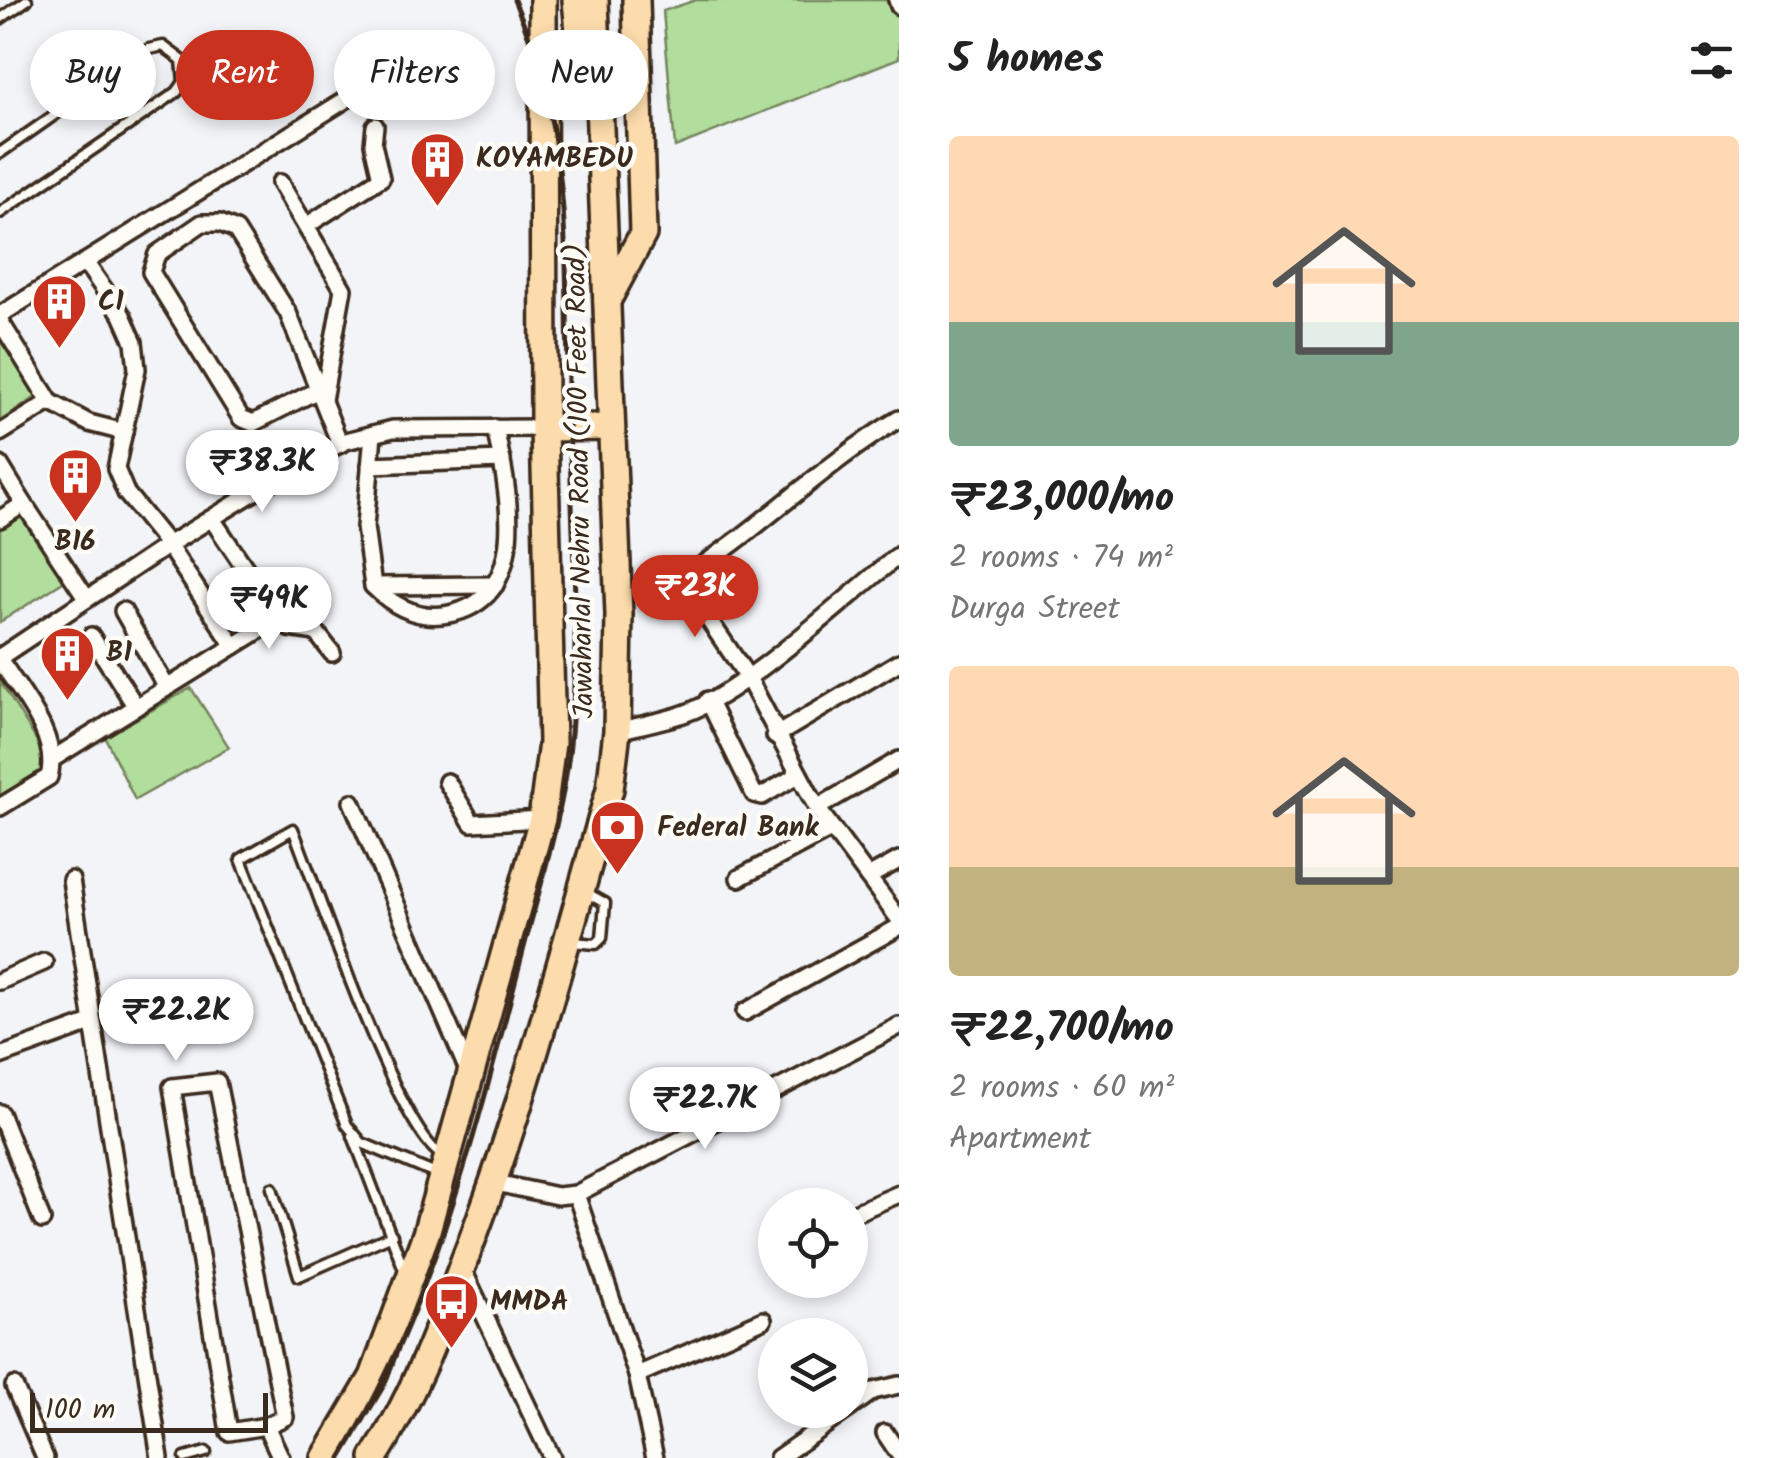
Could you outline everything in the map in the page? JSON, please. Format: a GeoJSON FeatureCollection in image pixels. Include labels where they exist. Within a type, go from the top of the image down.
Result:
{"type":"FeatureCollection","features":[{"type":"Feature","properties":{"kind":"main road"},"geometry":{"type":"LineString","coordinates":[[607,301],[643,234],[636,0]]}},
{"type":"Feature","properties":{"kind":"main road","name":"Jawaharlal Nehru Road (100 Feet Road)"},"geometry":{"type":"LineString","coordinates":[[374,1458],[422,1376],[496,1184],[610,790],[617,731],[612,426],[598,52],[565,5]]}},
{"type":"Feature","properties":{"kind":"main road","name":"Jawaharlal Nehru Road (100 Feet Road)"},"geometry":{"type":"LineString","coordinates":[[326,1458],[373,1377],[408,1280],[445,1167],[542,819],[552,743],[544,428],[565,5]]}},
{"type":"Feature","properties":{"kind":"main road"},"geometry":{"type":"LineString","coordinates":[[544,428],[612,426]]}},
{"type":"Feature","properties":{"kind":"street"},"geometry":{"type":"LineString","coordinates":[[124,432],[89,423],[50,402],[0,318],[334,108]]}},
{"type":"Feature","properties":{"kind":"street"},"geometry":{"type":"LineString","coordinates":[[306,226],[381,178],[374,144],[375,126]]}},
{"type":"Feature","properties":{"kind":"street"},"geometry":{"type":"LineString","coordinates":[[280,184],[343,290],[320,395]]}},
{"type":"Feature","properties":{"kind":"street"},"geometry":{"type":"LineString","coordinates":[[320,395],[253,423],[241,418],[151,272],[158,254],[202,223],[220,223],[236,230],[288,313],[340,444]]}},
{"type":"Feature","properties":{"kind":"street"},"geometry":{"type":"LineString","coordinates":[[84,262],[122,315],[134,342],[137,369],[116,469],[126,493],[168,546],[234,646]]}},
{"type":"Feature","properties":{"kind":"street"},"geometry":{"type":"LineString","coordinates":[[0,433],[50,402]]}},
{"type":"Feature","properties":{"kind":"street"},"geometry":{"type":"LineString","coordinates":[[899,419],[864,440],[710,561],[681,579],[747,676],[775,736],[817,808],[899,917]]}},
{"type":"Feature","properties":{"kind":"street"},"geometry":{"type":"LineString","coordinates":[[373,434],[365,527],[373,586],[400,608],[432,618],[470,610],[495,585],[503,570],[510,515],[495,428]]}},
{"type":"Feature","properties":{"kind":"street"},"geometry":{"type":"LineString","coordinates":[[0,807],[49,777],[54,758],[42,728],[0,659],[168,546],[340,444],[392,429],[544,428]]}},
{"type":"Feature","properties":{"kind":"street"},"geometry":{"type":"LineString","coordinates":[[370,465],[502,460]]}},
{"type":"Feature","properties":{"kind":"street"},"geometry":{"type":"LineString","coordinates":[[0,465],[87,600]]}},
{"type":"Feature","properties":{"kind":"street"},"geometry":{"type":"LineString","coordinates":[[0,519],[24,504]]}},
{"type":"Feature","properties":{"kind":"street"},"geometry":{"type":"LineString","coordinates":[[212,519],[279,618],[290,628],[316,632],[332,653]]}},
{"type":"Feature","properties":{"kind":"street"},"geometry":{"type":"LineString","coordinates":[[617,731],[688,712],[747,676],[899,555]]}},
{"type":"Feature","properties":{"kind":"street"},"geometry":{"type":"LineString","coordinates":[[373,586],[495,585]]}},
{"type":"Feature","properties":{"kind":"street"},"geometry":{"type":"LineString","coordinates":[[123,611],[167,688]]}},
{"type":"Feature","properties":{"kind":"street"},"geometry":{"type":"LineString","coordinates":[[54,758],[279,618]]}},
{"type":"Feature","properties":{"kind":"street"},"geometry":{"type":"LineString","coordinates":[[91,636],[136,708]]}},
{"type":"Feature","properties":{"kind":"street"},"geometry":{"type":"LineString","coordinates":[[775,736],[899,662]]}},
{"type":"Feature","properties":{"kind":"street"},"geometry":{"type":"LineString","coordinates":[[708,700],[754,794],[762,796],[798,775]]}},
{"type":"Feature","properties":{"kind":"street"},"geometry":{"type":"LineString","coordinates":[[817,808],[899,760]]}},
{"type":"Feature","properties":{"kind":"street"},"geometry":{"type":"LineString","coordinates":[[447,782],[472,823],[542,819]]}},
{"type":"Feature","properties":{"kind":"street"},"geometry":{"type":"LineString","coordinates":[[352,802],[470,1076]]}},
{"type":"Feature","properties":{"kind":"street"},"geometry":{"type":"LineString","coordinates":[[739,878],[831,829]]}},
{"type":"Feature","properties":{"kind":"street"},"geometry":{"type":"LineString","coordinates":[[868,877],[899,860]]}},
{"type":"Feature","properties":{"kind":"street"},"geometry":{"type":"LineString","coordinates":[[71,880],[160,1458]]}},
{"type":"Feature","properties":{"kind":"street"},"geometry":{"type":"LineString","coordinates":[[745,1012],[899,928]]}},
{"type":"Feature","properties":{"kind":"street"},"geometry":{"type":"LineString","coordinates":[[0,981],[44,962]]}},
{"type":"Feature","properties":{"kind":"street"},"geometry":{"type":"LineString","coordinates":[[0,1056],[92,1023]]}},
{"type":"Feature","properties":{"kind":"street"},"geometry":{"type":"LineString","coordinates":[[496,1184],[557,1196],[576,1194],[899,1026]]}},
{"type":"Feature","properties":{"kind":"street"},"geometry":{"type":"LineString","coordinates":[[217,1082],[285,1417],[266,1426],[230,1432],[172,1087],[217,1082]]}},
{"type":"Feature","properties":{"kind":"street"},"geometry":{"type":"LineString","coordinates":[[0,1113],[42,1220]]}},
{"type":"Feature","properties":{"kind":"street"},"geometry":{"type":"LineString","coordinates":[[576,1194],[637,1375],[655,1458]]}},
{"type":"Feature","properties":{"kind":"street"},"geometry":{"type":"LineString","coordinates":[[868,1208],[899,1194]]}},
{"type":"Feature","properties":{"kind":"street"},"geometry":{"type":"LineString","coordinates":[[462,1268],[552,1458]]}},
{"type":"Feature","properties":{"kind":"street"},"geometry":{"type":"LineString","coordinates":[[637,1375],[758,1322]]}},
{"type":"Feature","properties":{"kind":"street"},"geometry":{"type":"LineString","coordinates":[[868,1396],[899,1385]]}},
{"type":"Feature","properties":{"kind":"street"},"geometry":{"type":"LineString","coordinates":[[14,1386],[46,1458]]}},
{"type":"Feature","properties":{"kind":"street"},"geometry":{"type":"LineString","coordinates":[[266,1426],[281,1458]]}},
{"type":"Feature","properties":{"kind":"street"},"geometry":{"type":"LineString","coordinates":[[778,1458],[821,1428]]}},
{"type":"Feature","properties":{"kind":"street"},"geometry":{"type":"LineString","coordinates":[[884,1433],[899,1454]]}},
{"type":"Feature","properties":{"kind":"lane"},"geometry":{"type":"LineString","coordinates":[[0,19],[27,0]]}},
{"type":"Feature","properties":{"kind":"lane"},"geometry":{"type":"LineString","coordinates":[[0,152],[149,50],[163,46],[182,60],[184,82],[177,92],[0,213]]}},
{"type":"Feature","properties":{"kind":"lane"},"geometry":{"type":"LineString","coordinates":[[408,1280],[241,859],[294,829],[402,1102],[445,1167]]}},
{"type":"Feature","properties":{"kind":"lane"},"geometry":{"type":"LineString","coordinates":[[354,1136],[445,1167]]}},
{"type":"Feature","properties":{"kind":"lane"},"geometry":{"type":"LineString","coordinates":[[272,1188],[299,1276],[392,1235]]}},
{"type":"Feature","properties":{"kind":"lane"},"geometry":{"type":"LineString","coordinates":[[185,1458],[206,1452]]}},
{"type":"Feature","properties":{"kind":"green space"},"geometry":{"type":"Polygon","coordinates":[[[696,0],[893,0],[899,14],[899,58],[675,147],[663,11],[696,0]]]}},
{"type":"Feature","properties":{"kind":"green space"},"geometry":{"type":"Polygon","coordinates":[[[0,335],[39,395],[0,421],[0,335]]]}},
{"type":"Feature","properties":{"kind":"green space"},"geometry":{"type":"Polygon","coordinates":[[[23,512],[66,580],[0,622],[0,526],[23,512]]]}},
{"type":"Feature","properties":{"kind":"green space"},"geometry":{"type":"Polygon","coordinates":[[[0,681],[53,767],[0,799],[0,681]]]}},
{"type":"Feature","properties":{"kind":"green space"},"geometry":{"type":"Polygon","coordinates":[[[191,688],[229,747],[135,800],[105,737],[191,688]]]}},
{"type":"Feature","properties":{"kind":"railway"},"geometry":{"type":"LineString","coordinates":[[341,1458],[402,1339],[449,1214],[544,873],[568,762],[575,603],[565,237],[546,94],[514,0]]}},
{"type":"Feature","properties":{"kind":"place","name":"KOYAMBEDU"},"geometry":{"type":"Point","coordinates":[437,208]}},
{"type":"Feature","properties":{"kind":"place","name":"C1"},"geometry":{"type":"Point","coordinates":[59,351]}},
{"type":"Feature","properties":{"kind":"place","name":"B16"},"geometry":{"type":"Point","coordinates":[75,525]}},
{"type":"Feature","properties":{"kind":"place","name":"B1"},"geometry":{"type":"Point","coordinates":[67,702]}},
{"type":"Feature","properties":{"kind":"place","name":"Federal Bank"},"geometry":{"type":"Point","coordinates":[618,877]}},
{"type":"Feature","properties":{"kind":"place","name":"MMDA"},"geometry":{"type":"Point","coordinates":[451,1351]}}]}
